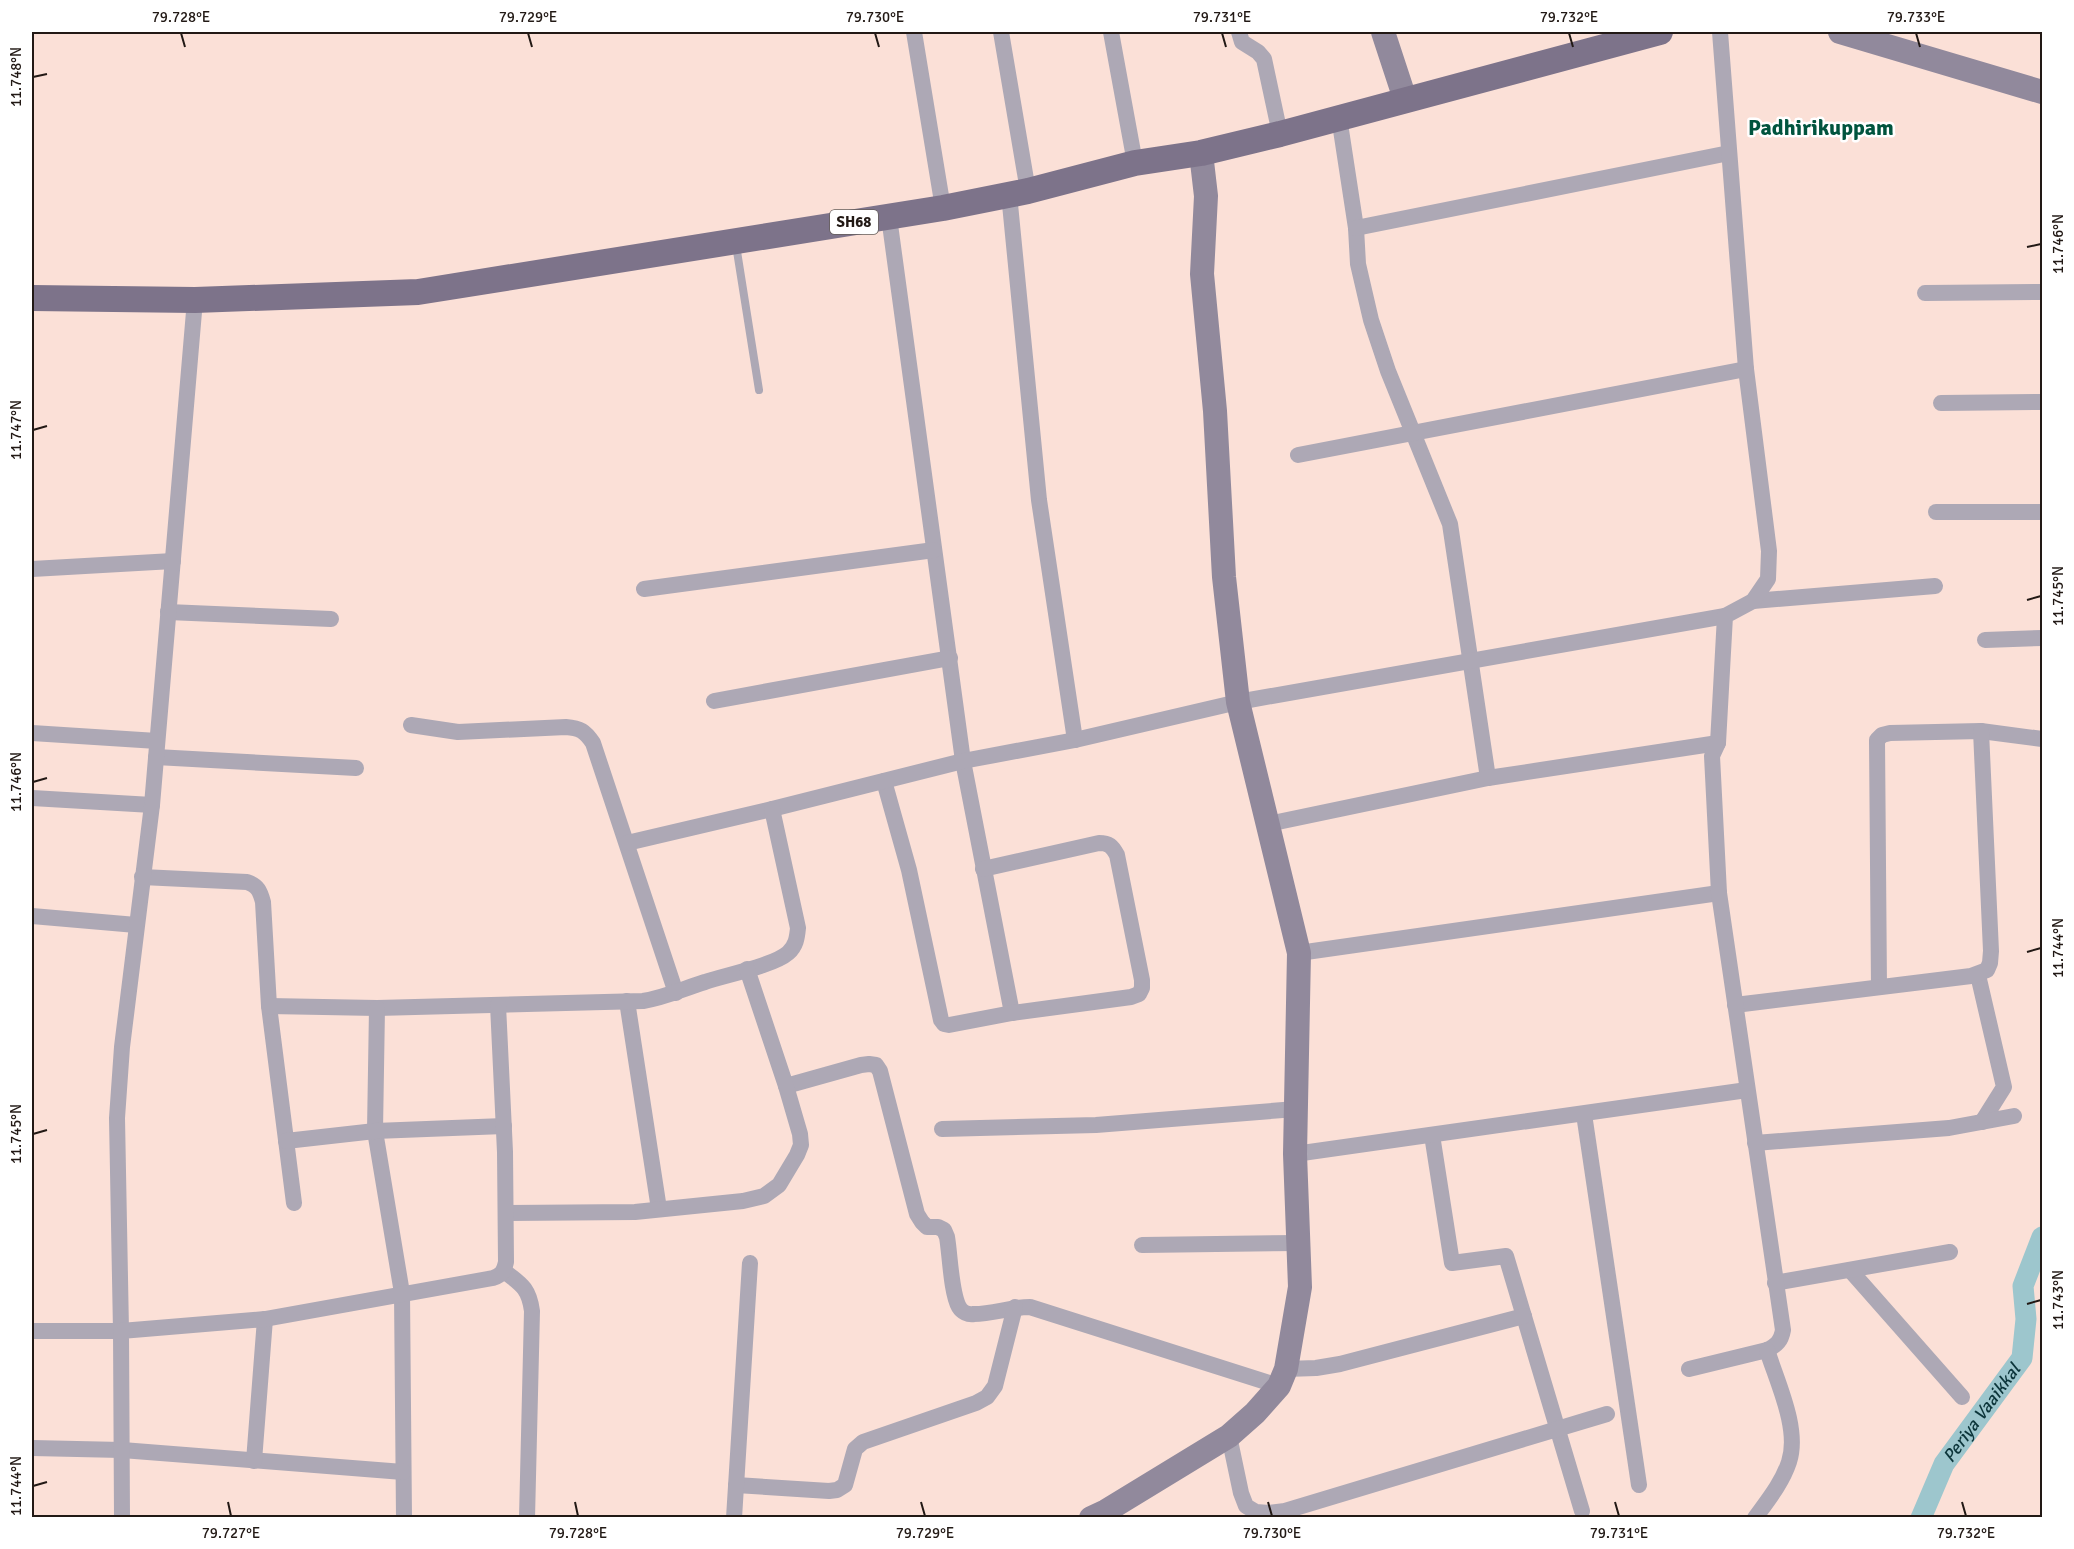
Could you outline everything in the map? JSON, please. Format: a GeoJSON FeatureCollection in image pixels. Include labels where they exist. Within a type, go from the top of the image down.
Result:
{"type":"FeatureCollection","features":[{"type":"Feature","properties":{"kind":"main road","name":"SH68"},"geometry":{"type":"LineString","coordinates":[[32,298],[195,300],[418,292],[889,217],[1018,192],[1136,163],[1201,153],[1660,32]]}},
{"type":"Feature","properties":{"kind":"street"},"geometry":{"type":"LineString","coordinates":[[914,32],[943,208]]}},
{"type":"Feature","properties":{"kind":"street"},"geometry":{"type":"LineString","coordinates":[[1001,32],[1018,192],[1039,500],[1075,740]]}},
{"type":"Feature","properties":{"kind":"street"},"geometry":{"type":"LineString","coordinates":[[1111,32],[1136,163]]}},
{"type":"Feature","properties":{"kind":"street"},"geometry":{"type":"LineString","coordinates":[[1239,32],[1242,42],[1258,52],[1264,59],[1280,134]]}},
{"type":"Feature","properties":{"kind":"street"},"geometry":{"type":"LineString","coordinates":[[1383,32],[1405,99]]}},
{"type":"Feature","properties":{"kind":"street"},"geometry":{"type":"LineString","coordinates":[[1720,32],[1746,369],[1769,551],[1768,579],[1753,601]]}},
{"type":"Feature","properties":{"kind":"street"},"geometry":{"type":"LineString","coordinates":[[1840,32],[2043,92]]}},
{"type":"Feature","properties":{"kind":"street"},"geometry":{"type":"LineString","coordinates":[[1339,117],[1356,228],[1358,264],[1371,320],[1388,371],[1450,524],[1488,778]]}},
{"type":"Feature","properties":{"kind":"street"},"geometry":{"type":"LineString","coordinates":[[1101,1515],[1229,1436],[1255,1413],[1282,1377],[1300,1287],[1295,1154],[1299,952],[1238,702],[1224,577],[1215,411],[1202,274],[1206,196],[1201,153]]}},
{"type":"Feature","properties":{"kind":"street"},"geometry":{"type":"LineString","coordinates":[[1356,228],[1729,153]]}},
{"type":"Feature","properties":{"kind":"street"},"geometry":{"type":"LineString","coordinates":[[889,217],[963,761],[1012,1013]]}},
{"type":"Feature","properties":{"kind":"street"},"geometry":{"type":"LineString","coordinates":[[1925,293],[2043,292]]}},
{"type":"Feature","properties":{"kind":"street"},"geometry":{"type":"LineString","coordinates":[[122,1518],[117,1118],[122,1047],[152,805],[195,300]]}},
{"type":"Feature","properties":{"kind":"street"},"geometry":{"type":"LineString","coordinates":[[1298,455],[1746,369]]}},
{"type":"Feature","properties":{"kind":"street"},"geometry":{"type":"LineString","coordinates":[[1941,403],[2043,402]]}},
{"type":"Feature","properties":{"kind":"street"},"geometry":{"type":"LineString","coordinates":[[1936,512],[2043,512]]}},
{"type":"Feature","properties":{"kind":"street"},"geometry":{"type":"LineString","coordinates":[[644,589],[934,550]]}},
{"type":"Feature","properties":{"kind":"street"},"geometry":{"type":"LineString","coordinates":[[32,569],[173,561]]}},
{"type":"Feature","properties":{"kind":"street"},"geometry":{"type":"LineString","coordinates":[[627,843],[963,761],[1075,740],[1238,702],[1725,616],[1753,601],[1935,586]]}},
{"type":"Feature","properties":{"kind":"street"},"geometry":{"type":"LineString","coordinates":[[168,612],[332,619]]}},
{"type":"Feature","properties":{"kind":"street"},"geometry":{"type":"LineString","coordinates":[[1689,1369],[1767,1350],[1782,1339],[1783,1330],[1719,893],[1712,756],[1718,743],[1725,616]]}},
{"type":"Feature","properties":{"kind":"street"},"geometry":{"type":"LineString","coordinates":[[1985,640],[2043,638]]}},
{"type":"Feature","properties":{"kind":"street"},"geometry":{"type":"LineString","coordinates":[[714,701],[950,658]]}},
{"type":"Feature","properties":{"kind":"street"},"geometry":{"type":"LineString","coordinates":[[411,725],[458,732],[566,727],[586,732],[593,743],[676,993]]}},
{"type":"Feature","properties":{"kind":"street"},"geometry":{"type":"LineString","coordinates":[[1879,987],[1877,740],[1882,735],[1890,733],[1981,731],[2043,739]]}},
{"type":"Feature","properties":{"kind":"street"},"geometry":{"type":"LineString","coordinates":[[1735,1005],[1978,975],[1987,970],[1991,951],[1981,731]]}},
{"type":"Feature","properties":{"kind":"street"},"geometry":{"type":"LineString","coordinates":[[32,733],[156,749],[356,768]]}},
{"type":"Feature","properties":{"kind":"street"},"geometry":{"type":"LineString","coordinates":[[1268,824],[1488,778],[1718,743]]}},
{"type":"Feature","properties":{"kind":"street"},"geometry":{"type":"LineString","coordinates":[[884,781],[909,870],[941,1020],[944,1024],[1139,994],[1142,980],[1116,855],[1112,846],[1099,843],[983,869]]}},
{"type":"Feature","properties":{"kind":"street"},"geometry":{"type":"LineString","coordinates":[[32,798],[152,805]]}},
{"type":"Feature","properties":{"kind":"street"},"geometry":{"type":"LineString","coordinates":[[269,1006],[377,1008],[627,1002],[664,998],[702,983],[776,960],[788,953],[796,942],[798,928],[772,809]]}},
{"type":"Feature","properties":{"kind":"street"},"geometry":{"type":"LineString","coordinates":[[142,877],[247,882],[255,885],[260,891],[263,902],[269,1006],[294,1203]]}},
{"type":"Feature","properties":{"kind":"street"},"geometry":{"type":"LineString","coordinates":[[1299,952],[1719,893]]}},
{"type":"Feature","properties":{"kind":"street"},"geometry":{"type":"LineString","coordinates":[[32,916],[136,925]]}},
{"type":"Feature","properties":{"kind":"street"},"geometry":{"type":"LineString","coordinates":[[506,1214],[635,1212],[743,1201],[764,1196],[779,1185],[801,1145],[786,1086],[747,969]]}},
{"type":"Feature","properties":{"kind":"street"},"geometry":{"type":"LineString","coordinates":[[1978,975],[2004,1087],[1982,1122]]}},
{"type":"Feature","properties":{"kind":"street"},"geometry":{"type":"LineString","coordinates":[[627,1002],[659,1209]]}},
{"type":"Feature","properties":{"kind":"street"},"geometry":{"type":"LineString","coordinates":[[32,1331],[121,1331],[266,1319],[500,1276],[506,1262],[506,1214],[498,1005]]}},
{"type":"Feature","properties":{"kind":"street"},"geometry":{"type":"LineString","coordinates":[[377,1008],[375,1131],[402,1293],[404,1518]]}},
{"type":"Feature","properties":{"kind":"street"},"geometry":{"type":"LineString","coordinates":[[786,1086],[861,1065],[876,1065],[880,1071],[917,1214],[927,1227],[938,1227],[944,1230],[956,1298],[959,1308],[965,1313],[973,1315],[1015,1307],[1030,1307],[1282,1377],[1524,1316]]}},
{"type":"Feature","properties":{"kind":"street"},"geometry":{"type":"LineString","coordinates":[[1295,1154],[1747,1090]]}},
{"type":"Feature","properties":{"kind":"street"},"geometry":{"type":"LineString","coordinates":[[942,1129],[1096,1125],[1296,1109]]}},
{"type":"Feature","properties":{"kind":"street"},"geometry":{"type":"LineString","coordinates":[[1584,1113],[1638,1485]]}},
{"type":"Feature","properties":{"kind":"street"},"geometry":{"type":"LineString","coordinates":[[1755,1143],[1949,1128],[2014,1116]]}},
{"type":"Feature","properties":{"kind":"street"},"geometry":{"type":"LineString","coordinates":[[286,1141],[375,1131],[504,1126]]}},
{"type":"Feature","properties":{"kind":"street"},"geometry":{"type":"LineString","coordinates":[[1432,1135],[1452,1263],[1506,1256],[1582,1511]]}},
{"type":"Feature","properties":{"kind":"street"},"geometry":{"type":"LineString","coordinates":[[1142,1245],[1298,1243]]}},
{"type":"Feature","properties":{"kind":"street"},"geometry":{"type":"LineString","coordinates":[[1775,1284],[1950,1252]]}},
{"type":"Feature","properties":{"kind":"street"},"geometry":{"type":"LineString","coordinates":[[734,1518],[750,1263]]}},
{"type":"Feature","properties":{"kind":"street"},"geometry":{"type":"LineString","coordinates":[[1850,1270],[1962,1397]]}},
{"type":"Feature","properties":{"kind":"street"},"geometry":{"type":"LineString","coordinates":[[504,1271],[526,1288],[532,1311],[527,1518]]}},
{"type":"Feature","properties":{"kind":"street"},"geometry":{"type":"LineString","coordinates":[[736,1485],[837,1490],[845,1485],[855,1449],[863,1442],[976,1403],[987,1397],[995,1386],[1015,1307]]}},
{"type":"Feature","properties":{"kind":"street"},"geometry":{"type":"LineString","coordinates":[[254,1461],[266,1319]]}},
{"type":"Feature","properties":{"kind":"street"},"geometry":{"type":"LineString","coordinates":[[1755,1518],[1779,1483],[1790,1460],[1790,1418],[1767,1350]]}},
{"type":"Feature","properties":{"kind":"street"},"geometry":{"type":"LineString","coordinates":[[1229,1436],[1246,1506],[1256,1512],[1269,1513],[1285,1511],[1606,1414]]}},
{"type":"Feature","properties":{"kind":"street"},"geometry":{"type":"LineString","coordinates":[[32,1448],[122,1450],[404,1472]]}},
{"type":"Feature","properties":{"kind":"lane"},"geometry":{"type":"LineString","coordinates":[[735,241],[759,390]]}},
{"type":"Feature","properties":{"kind":"waterway","name":"Periya Vaaikkal"},"geometry":{"type":"LineString","coordinates":[[1921,1518],[1944,1464],[2022,1358],[2026,1319],[2023,1286],[2042,1237]]}},
{"type":"Feature","properties":{"kind":"district","name":"Padhirikuppam"},"geometry":{"type":"Point","coordinates":[1821,127]}}]}
